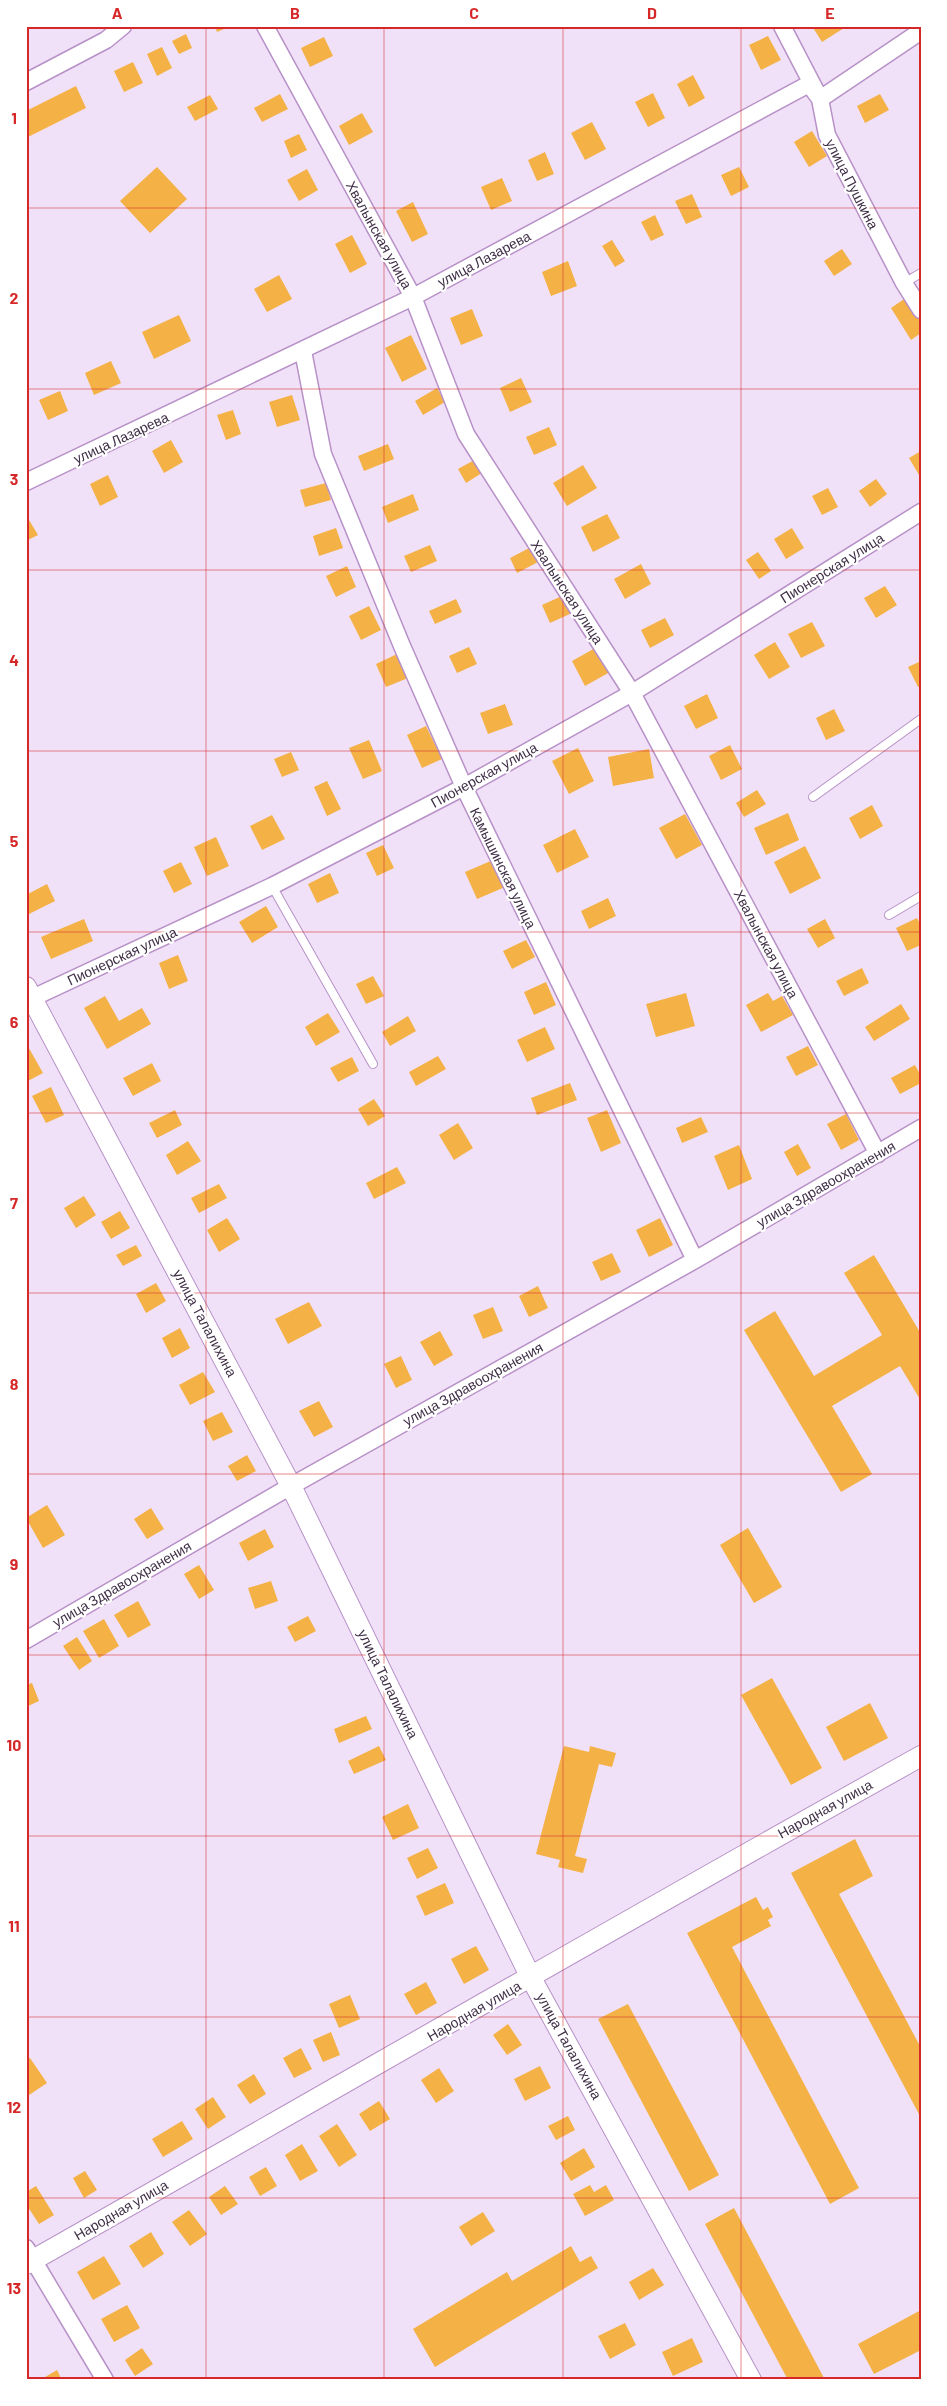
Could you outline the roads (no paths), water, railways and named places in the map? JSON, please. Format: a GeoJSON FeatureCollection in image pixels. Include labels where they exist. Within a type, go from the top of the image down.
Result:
{"type":"FeatureCollection","features":[{"type":"Feature","properties":{"kind":"street"},"geometry":{"type":"LineString","coordinates":[[26,82],[106,40],[123,26]]}},
{"type":"Feature","properties":{"kind":"street","name":"Хвалынская улица"},"geometry":{"type":"LineString","coordinates":[[265,26],[413,297],[466,434],[632,693],[878,1154]]}},
{"type":"Feature","properties":{"kind":"street"},"geometry":{"type":"LineString","coordinates":[[777,26],[808,84],[820,99],[921,30]]}},
{"type":"Feature","properties":{"kind":"street","name":"улица Пушкина"},"geometry":{"type":"LineString","coordinates":[[782,26],[820,99],[827,136],[904,283],[921,310]]}},
{"type":"Feature","properties":{"kind":"street","name":"улица Лазарева"},"geometry":{"type":"LineString","coordinates":[[26,482],[413,297],[808,84]]}},
{"type":"Feature","properties":{"kind":"street","name":"Камышинская улица"},"geometry":{"type":"LineString","coordinates":[[303,351],[323,454],[402,646],[464,787],[695,1260]]}},
{"type":"Feature","properties":{"kind":"street","name":"Пионерская улица"},"geometry":{"type":"LineString","coordinates":[[28,995],[272,886],[464,787],[632,693],[921,512]]}},
{"type":"Feature","properties":{"kind":"street","name":"улица Талалихина"},"geometry":{"type":"LineString","coordinates":[[28,995],[291,1486],[531,1978],[751,2380]]}},
{"type":"Feature","properties":{"kind":"street","name":"улица Здравоохранения"},"geometry":{"type":"LineString","coordinates":[[26,1640],[291,1486],[695,1260],[921,1128]]}},
{"type":"Feature","properties":{"kind":"street","name":"Народная улица"},"geometry":{"type":"LineString","coordinates":[[29,2257],[531,1978],[721,1867],[921,1756]]}},
{"type":"Feature","properties":{"kind":"street"},"geometry":{"type":"LineString","coordinates":[[29,2257],[105,2380]]}},
{"type":"Feature","properties":{"kind":"lane"},"geometry":{"type":"LineString","coordinates":[[904,283],[921,273]]}},
{"type":"Feature","properties":{"kind":"lane"},"geometry":{"type":"LineString","coordinates":[[813,797],[921,719]]}},
{"type":"Feature","properties":{"kind":"lane"},"geometry":{"type":"LineString","coordinates":[[272,886],[373,1064]]}},
{"type":"Feature","properties":{"kind":"lane"},"geometry":{"type":"LineString","coordinates":[[889,915],[921,896]]}}]}
